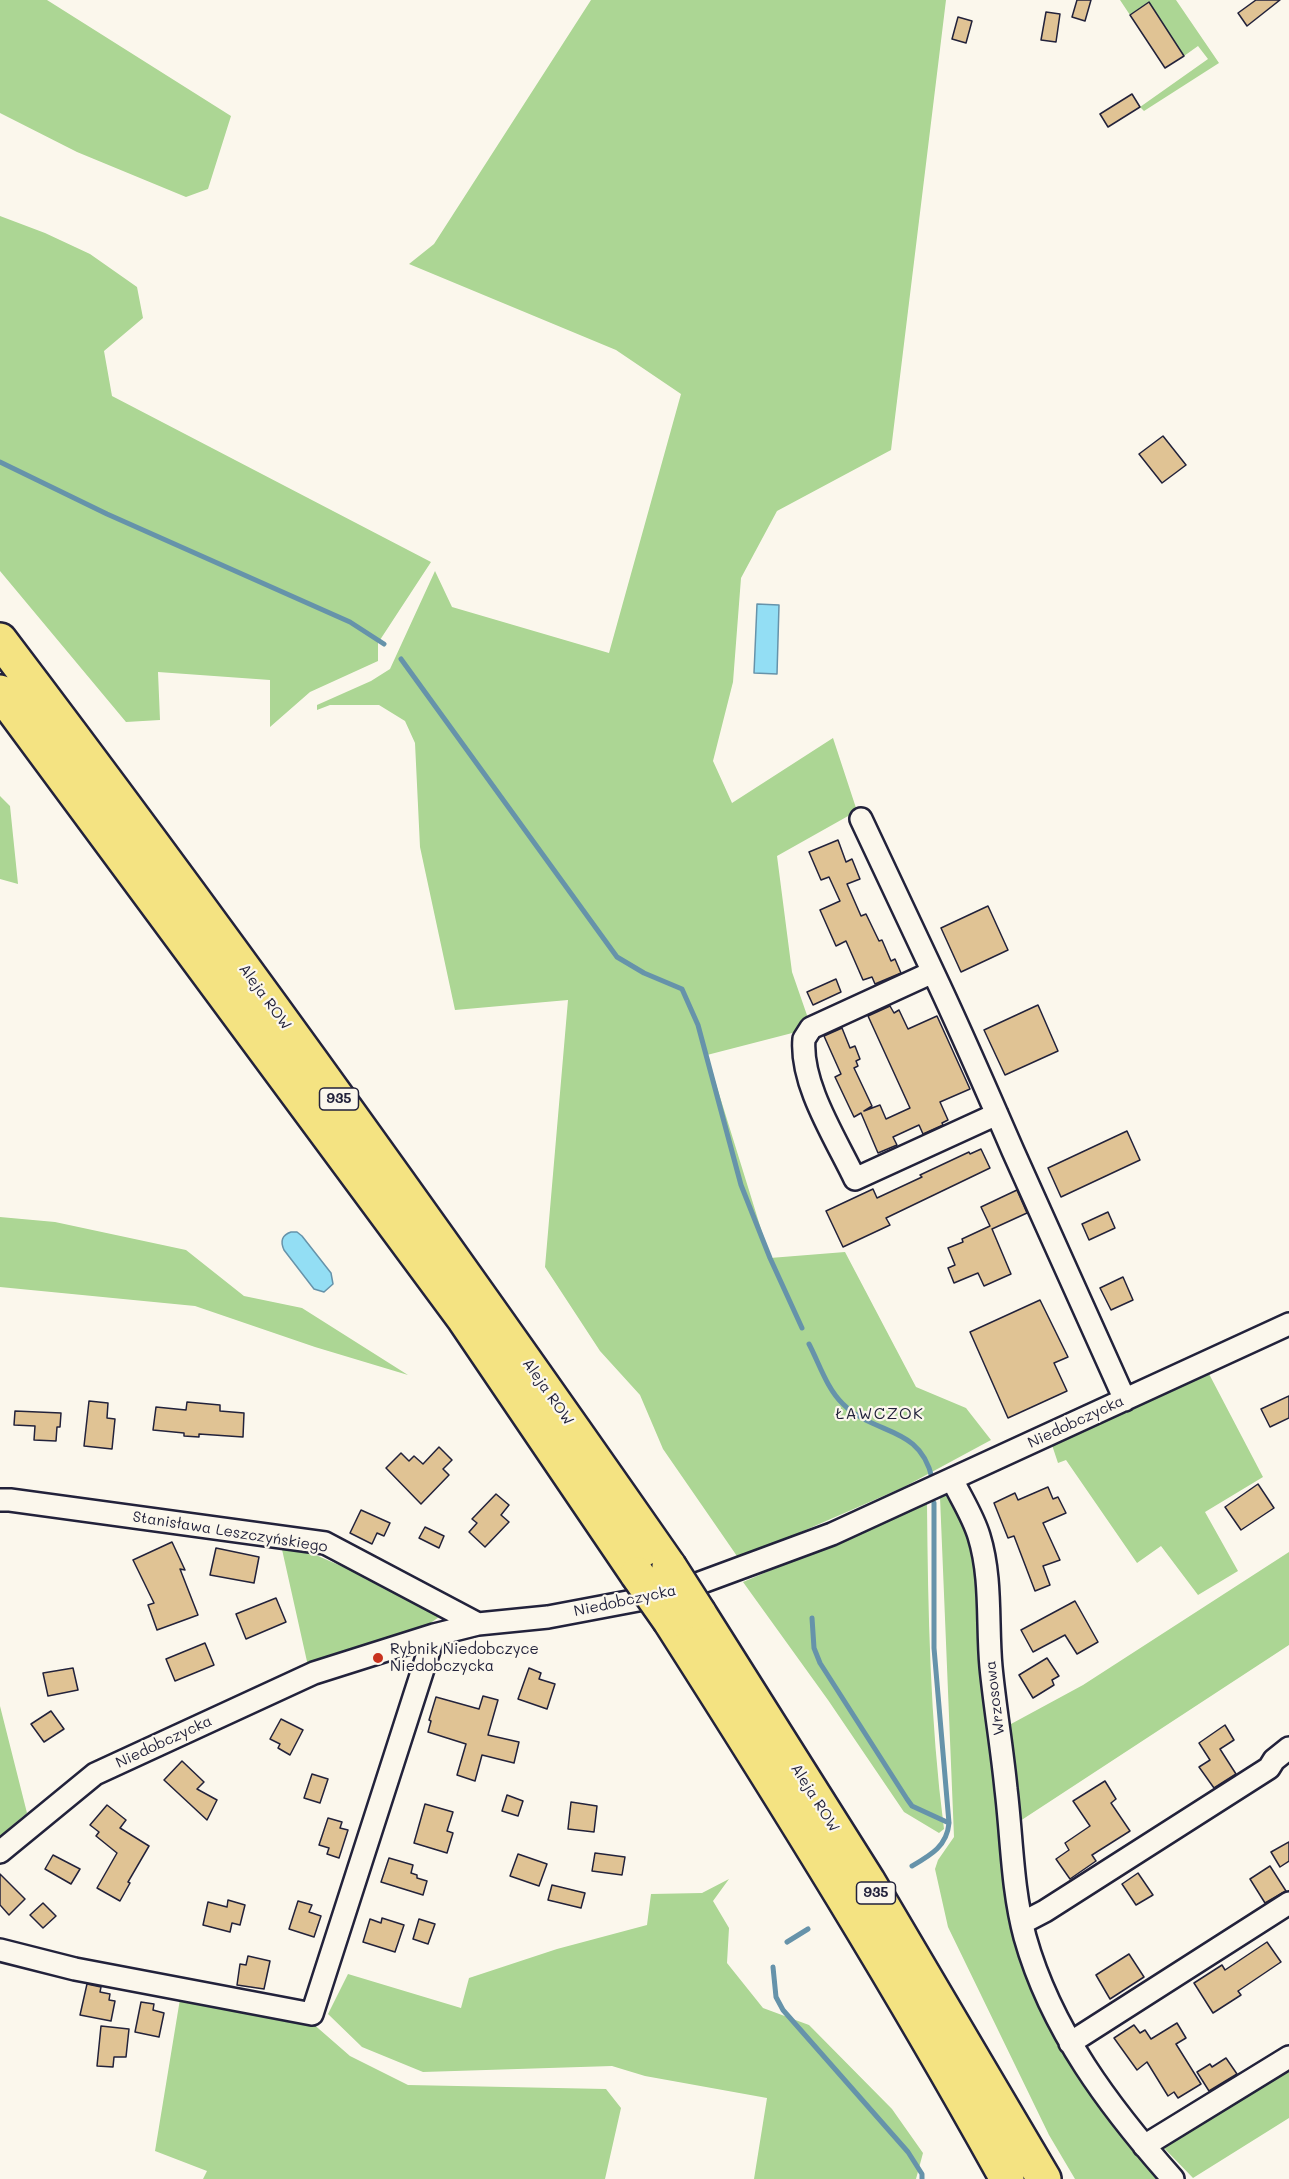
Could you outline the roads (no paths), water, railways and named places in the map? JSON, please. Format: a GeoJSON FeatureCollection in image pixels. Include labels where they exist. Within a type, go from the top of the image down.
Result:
{"type":"FeatureCollection","features":[{"type":"Feature","properties":{"kind":"main road","name":"Aleja ROW"},"geometry":{"type":"LineString","coordinates":[[0,640],[248,973],[494,1315],[669,1566],[684,1617],[792,1811],[942,2061],[1007,2179]]}},
{"type":"Feature","properties":{"kind":"main road","name":"Aleja ROW"},"geometry":{"type":"LineString","coordinates":[[0,692],[464,1319],[637,1574],[684,1617],[868,1881],[1044,2179]]}},
{"type":"Feature","properties":{"kind":"street"},"geometry":{"type":"LineString","coordinates":[[861,819],[933,972],[1125,1400]]}},
{"type":"Feature","properties":{"kind":"street"},"geometry":{"type":"LineString","coordinates":[[933,972],[819,1024],[806,1033],[804,1056],[810,1082],[818,1102],[855,1179],[997,1114]]}},
{"type":"Feature","properties":{"kind":"street","name":"Niedobczycka"},"geometry":{"type":"LineString","coordinates":[[0,1852],[95,1774],[314,1673],[434,1635],[478,1624],[548,1617],[670,1594],[832,1534],[1289,1324]]}},
{"type":"Feature","properties":{"kind":"street","name":"Wrzosowa"},"geometry":{"type":"LineString","coordinates":[[952,1479],[979,1537],[986,1570],[991,1667],[1006,1788],[1012,1862],[1022,1923],[1035,1966],[1070,2043],[1095,2083],[1173,2179]]}},
{"type":"Feature","properties":{"kind":"street","name":"Stanisława Leszczyńskiego"},"geometry":{"type":"LineString","coordinates":[[0,1500],[326,1543],[478,1624]]}},
{"type":"Feature","properties":{"kind":"street"},"geometry":{"type":"LineString","coordinates":[[0,1950],[75,1969],[312,2014],[434,1635]]}},
{"type":"Feature","properties":{"kind":"street"},"geometry":{"type":"LineString","coordinates":[[1022,1923],[1045,1911],[1269,1768],[1274,1760],[1289,1748]]}},
{"type":"Feature","properties":{"kind":"street"},"geometry":{"type":"LineString","coordinates":[[1070,2043],[1289,1903]]}},
{"type":"Feature","properties":{"kind":"street"},"geometry":{"type":"LineString","coordinates":[[1144,2146],[1289,2057]]}},
{"type":"Feature","properties":{"kind":"water"},"geometry":{"type":"Polygon","coordinates":[[[757,604],[779,605],[777,674],[754,673],[757,604]]]}},
{"type":"Feature","properties":{"kind":"water"},"geometry":{"type":"Polygon","coordinates":[[[291,1232],[297,1232],[302,1236],[331,1273],[333,1284],[324,1292],[314,1289],[284,1250],[283,1239],[291,1232]]]}},
{"type":"Feature","properties":{"kind":"waterway"},"geometry":{"type":"LineString","coordinates":[[0,462],[107,514],[350,622],[384,644]]}},
{"type":"Feature","properties":{"kind":"waterway"},"geometry":{"type":"LineString","coordinates":[[401,659],[617,957],[644,973],[682,989],[698,1025],[741,1185],[770,1258],[802,1328]]}},
{"type":"Feature","properties":{"kind":"waterway"},"geometry":{"type":"LineString","coordinates":[[809,1344],[837,1398],[856,1414],[895,1433],[918,1449],[926,1461],[932,1478]]}},
{"type":"Feature","properties":{"kind":"waterway"},"geometry":{"type":"LineString","coordinates":[[912,1866],[937,1849],[945,1838],[949,1823],[934,1648],[934,1503]]}},
{"type":"Feature","properties":{"kind":"waterway"},"geometry":{"type":"LineString","coordinates":[[812,1618],[814,1648],[820,1663],[907,1799],[912,1806],[949,1823]]}},
{"type":"Feature","properties":{"kind":"waterway"},"geometry":{"type":"LineString","coordinates":[[787,1942],[808,1929]]}},
{"type":"Feature","properties":{"kind":"waterway"},"geometry":{"type":"LineString","coordinates":[[773,1967],[776,1997],[783,2010],[908,2152],[922,2174],[922,2179]]}},
{"type":"Feature","properties":{"kind":"place","name":"Rybnik Niedobczyce Niedobczycka"},"geometry":{"type":"Point","coordinates":[378,1658]}},
{"type":"Feature","properties":{"kind":"district","name":"ŁAWCZOK"},"geometry":{"type":"Point","coordinates":[880,1414]}}]}
